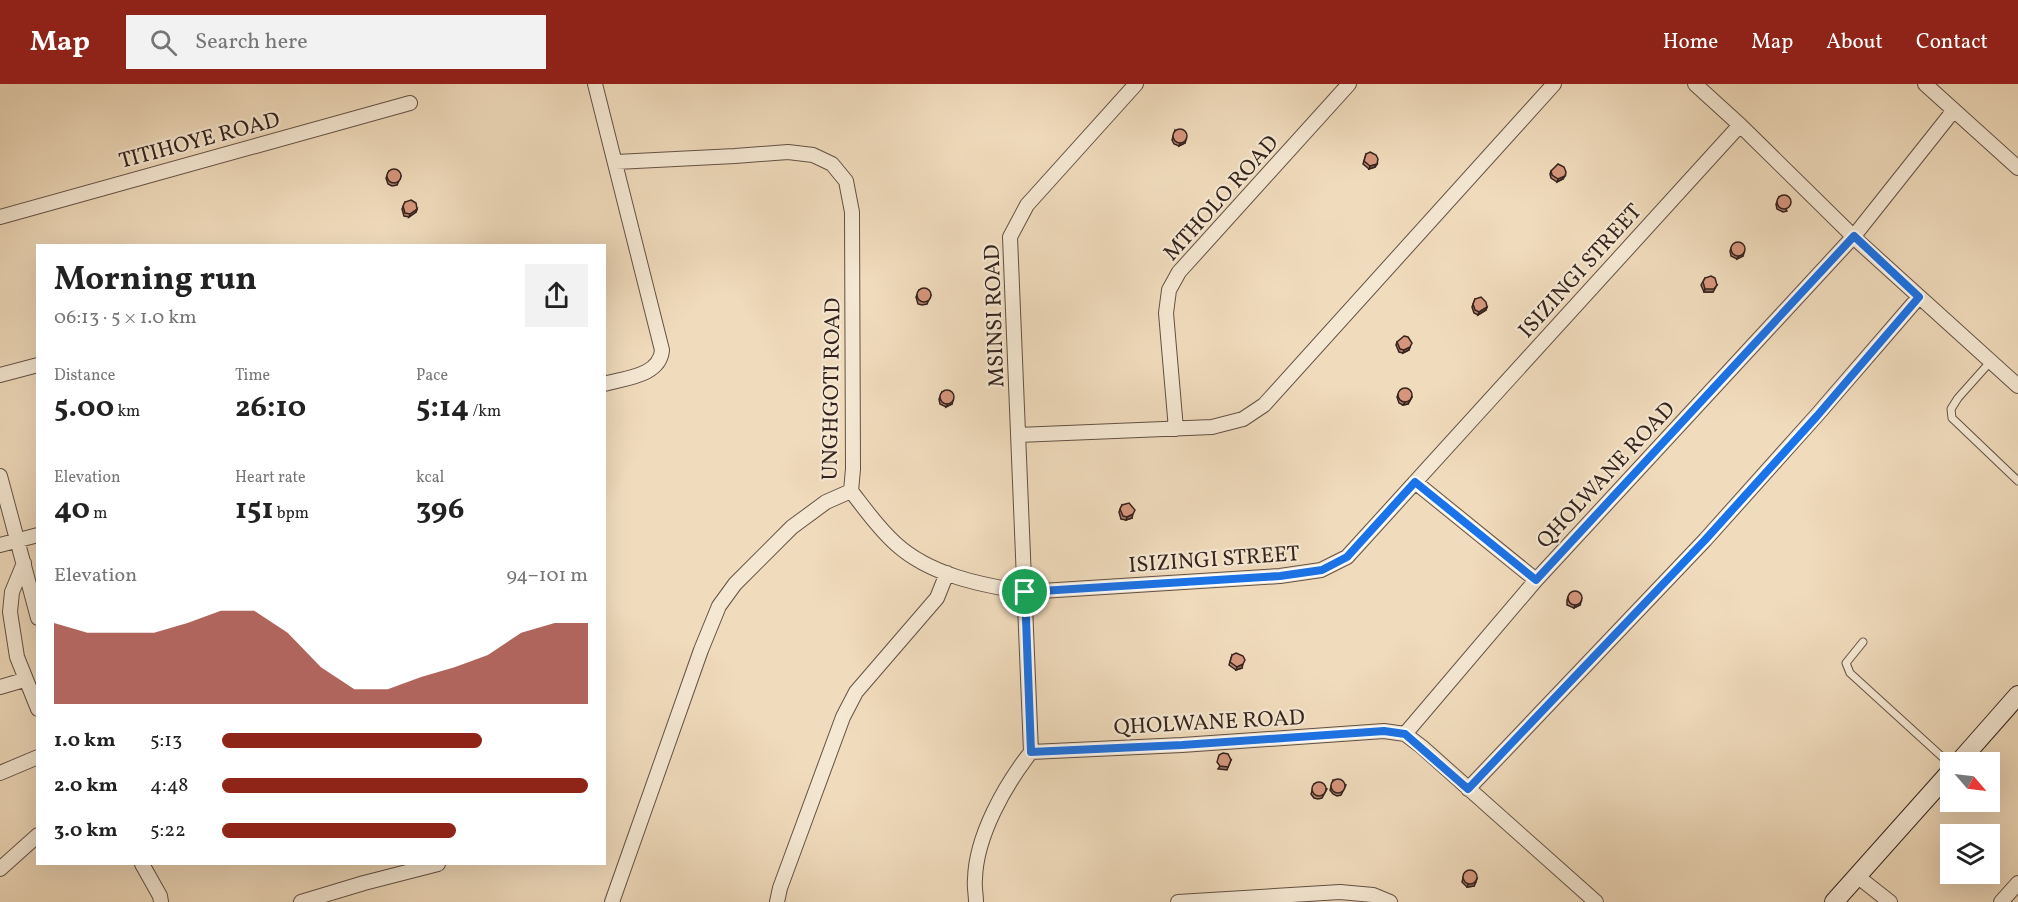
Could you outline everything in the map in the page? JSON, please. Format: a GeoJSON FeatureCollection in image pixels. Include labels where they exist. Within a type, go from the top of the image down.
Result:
{"type":"FeatureCollection","features":[{"type":"Feature","properties":{"kind":"street"},"geometry":{"type":"LineString","coordinates":[[595,84],[662,350],[661,358],[648,371],[606,383]]}},
{"type":"Feature","properties":{"kind":"street","name":"MSINSI ROAD"},"geometry":{"type":"LineString","coordinates":[[1031,752],[1010,237],[1027,205],[1136,84]]}},
{"type":"Feature","properties":{"kind":"street","name":"MTHOLO ROAD"},"geometry":{"type":"LineString","coordinates":[[1176,429],[1166,314],[1169,290],[1179,272],[1350,84]]}},
{"type":"Feature","properties":{"kind":"street"},"geometry":{"type":"LineString","coordinates":[[1018,435],[1212,427],[1243,419],[1264,405],[1554,84]]}},
{"type":"Feature","properties":{"kind":"street"},"geometry":{"type":"LineString","coordinates":[[1695,84],[1919,297],[2013,381],[2018,366]]}},
{"type":"Feature","properties":{"kind":"street"},"geometry":{"type":"LineString","coordinates":[[1924,84],[2018,168]]}},
{"type":"Feature","properties":{"kind":"street","name":"TITIHOYE ROAD"},"geometry":{"type":"LineString","coordinates":[[0,216],[410,103]]}},
{"type":"Feature","properties":{"kind":"street","name":"QHOLWANE ROAD"},"geometry":{"type":"LineString","coordinates":[[1031,752],[1182,745],[1384,731],[1405,734],[1536,580],[1854,236],[1954,111]]}},
{"type":"Feature","properties":{"kind":"street","name":"ISIZINGI STREET"},"geometry":{"type":"LineString","coordinates":[[851,491],[873,520],[897,545],[918,560],[985,586],[1025,592],[1280,576],[1322,570],[1347,557],[1740,125]]}},
{"type":"Feature","properties":{"kind":"street","name":"UNGHGOTI ROAD"},"geometry":{"type":"LineString","coordinates":[[612,902],[701,650],[719,606],[735,584],[792,527],[826,501],[851,491],[853,469],[852,212],[846,181],[832,164],[813,155],[788,152],[616,162]]}},
{"type":"Feature","properties":{"kind":"street"},"geometry":{"type":"LineString","coordinates":[[1468,789],[1705,540],[1817,416],[1919,297]]}},
{"type":"Feature","properties":{"kind":"street"},"geometry":{"type":"LineString","coordinates":[[0,375],[36,366]]}},
{"type":"Feature","properties":{"kind":"street"},"geometry":{"type":"LineString","coordinates":[[0,476],[36,610]]}},
{"type":"Feature","properties":{"kind":"street"},"geometry":{"type":"LineString","coordinates":[[1415,482],[1536,580]]}},
{"type":"Feature","properties":{"kind":"street"},"geometry":{"type":"LineString","coordinates":[[0,545],[36,536]]}},
{"type":"Feature","properties":{"kind":"street"},"geometry":{"type":"LineString","coordinates":[[24,563],[12,592],[10,612],[16,657],[36,705]]}},
{"type":"Feature","properties":{"kind":"street"},"geometry":{"type":"LineString","coordinates":[[777,902],[780,888],[843,717],[856,692],[937,598],[947,573]]}},
{"type":"Feature","properties":{"kind":"street"},"geometry":{"type":"LineString","coordinates":[[0,687],[24,680]]}},
{"type":"Feature","properties":{"kind":"street"},"geometry":{"type":"LineString","coordinates":[[1968,752],[2018,695]]}},
{"type":"Feature","properties":{"kind":"street"},"geometry":{"type":"LineString","coordinates":[[1405,734],[1596,902]]}},
{"type":"Feature","properties":{"kind":"street"},"geometry":{"type":"LineString","coordinates":[[976,902],[975,878],[981,843],[1017,770],[1031,752]]}},
{"type":"Feature","properties":{"kind":"street"},"geometry":{"type":"LineString","coordinates":[[0,773],[36,758]]}},
{"type":"Feature","properties":{"kind":"street"},"geometry":{"type":"LineString","coordinates":[[1834,902],[1940,783]]}},
{"type":"Feature","properties":{"kind":"street"},"geometry":{"type":"LineString","coordinates":[[0,869],[36,837]]}},
{"type":"Feature","properties":{"kind":"street"},"geometry":{"type":"LineString","coordinates":[[143,865],[161,902]]}},
{"type":"Feature","properties":{"kind":"street"},"geometry":{"type":"LineString","coordinates":[[301,902],[434,865]]}},
{"type":"Feature","properties":{"kind":"street"},"geometry":{"type":"LineString","coordinates":[[1857,876],[1890,902]]}},
{"type":"Feature","properties":{"kind":"street"},"geometry":{"type":"LineString","coordinates":[[2001,902],[2018,883]]}},
{"type":"Feature","properties":{"kind":"street"},"geometry":{"type":"LineString","coordinates":[[1178,902],[1340,892],[1373,895],[1390,902]]}},
{"type":"Feature","properties":{"kind":"lane"},"geometry":{"type":"LineString","coordinates":[[1991,361],[1958,398],[1951,409],[1952,418],[2018,481]]}},
{"type":"Feature","properties":{"kind":"lane"},"geometry":{"type":"LineString","coordinates":[[1863,642],[1846,663],[1850,673],[1940,755]]}},
{"type":"Feature","properties":{"kind":"building"},"geometry":{"type":"Polygon","coordinates":[[[1180,129],[1185,131],[1187,136],[1185,141],[1180,143],[1175,141],[1173,136],[1175,131],[1180,129]]]}},
{"type":"Feature","properties":{"kind":"building"},"geometry":{"type":"Polygon","coordinates":[[[1370,152],[1378,159],[1377,164],[1370,166],[1364,161],[1366,154],[1370,152]]]}},
{"type":"Feature","properties":{"kind":"building"},"geometry":{"type":"Polygon","coordinates":[[[1558,164],[1564,167],[1566,172],[1565,176],[1558,179],[1552,175],[1551,171],[1558,164]]]}},
{"type":"Feature","properties":{"kind":"building"},"geometry":{"type":"Polygon","coordinates":[[[394,169],[399,171],[401,176],[399,181],[394,183],[389,181],[387,176],[389,171],[394,169]]]}},
{"type":"Feature","properties":{"kind":"building"},"geometry":{"type":"Polygon","coordinates":[[[1784,195],[1789,197],[1791,202],[1789,207],[1784,209],[1779,207],[1777,202],[1779,197],[1784,195]]]}},
{"type":"Feature","properties":{"kind":"building"},"geometry":{"type":"Polygon","coordinates":[[[411,200],[416,203],[417,209],[410,214],[405,213],[403,206],[405,202],[411,200]]]}},
{"type":"Feature","properties":{"kind":"building"},"geometry":{"type":"Polygon","coordinates":[[[1738,242],[1743,244],[1745,249],[1743,254],[1738,256],[1733,254],[1731,249],[1733,244],[1738,242]]]}},
{"type":"Feature","properties":{"kind":"building"},"geometry":{"type":"Polygon","coordinates":[[[1711,276],[1715,278],[1717,285],[1714,289],[1705,289],[1703,282],[1705,278],[1711,276]]]}},
{"type":"Feature","properties":{"kind":"building"},"geometry":{"type":"Polygon","coordinates":[[[924,288],[929,290],[931,295],[929,300],[924,302],[919,300],[917,295],[919,290],[924,288]]]}},
{"type":"Feature","properties":{"kind":"building"},"geometry":{"type":"Polygon","coordinates":[[[1481,297],[1487,307],[1479,312],[1475,310],[1473,304],[1475,299],[1481,297]]]}},
{"type":"Feature","properties":{"kind":"building"},"geometry":{"type":"Polygon","coordinates":[[[1404,336],[1408,337],[1412,343],[1404,350],[1400,349],[1397,342],[1404,336]]]}},
{"type":"Feature","properties":{"kind":"building"},"geometry":{"type":"Polygon","coordinates":[[[1405,388],[1410,390],[1412,395],[1410,400],[1405,402],[1400,400],[1398,395],[1400,390],[1405,388]]]}},
{"type":"Feature","properties":{"kind":"building"},"geometry":{"type":"Polygon","coordinates":[[[947,390],[952,392],[954,397],[952,402],[947,404],[942,402],[940,397],[942,392],[947,390]]]}},
{"type":"Feature","properties":{"kind":"building"},"geometry":{"type":"Polygon","coordinates":[[[1129,503],[1135,510],[1127,517],[1123,516],[1120,509],[1122,505],[1129,503]]]}},
{"type":"Feature","properties":{"kind":"building"},"geometry":{"type":"Polygon","coordinates":[[[1575,591],[1580,593],[1582,598],[1580,603],[1575,605],[1570,603],[1568,598],[1570,593],[1575,591]]]}},
{"type":"Feature","properties":{"kind":"building"},"geometry":{"type":"Polygon","coordinates":[[[1236,653],[1243,656],[1245,660],[1237,667],[1230,662],[1232,655],[1236,653]]]}},
{"type":"Feature","properties":{"kind":"building"},"geometry":{"type":"Polygon","coordinates":[[[1228,754],[1231,760],[1228,767],[1220,766],[1217,762],[1219,755],[1228,754]]]}},
{"type":"Feature","properties":{"kind":"building"},"geometry":{"type":"Polygon","coordinates":[[[1338,779],[1343,781],[1345,786],[1343,791],[1338,793],[1333,791],[1331,786],[1333,781],[1338,779]]]}},
{"type":"Feature","properties":{"kind":"building"},"geometry":{"type":"Polygon","coordinates":[[[1319,782],[1324,784],[1326,789],[1324,794],[1319,796],[1314,794],[1312,789],[1314,784],[1319,782]]]}},
{"type":"Feature","properties":{"kind":"building"},"geometry":{"type":"Polygon","coordinates":[[[1470,870],[1475,872],[1477,877],[1475,882],[1470,884],[1465,882],[1463,877],[1465,872],[1470,870]]]}},
{"type":"Feature","properties":{"kind":"route"},"geometry":{"type":"LineString","coordinates":[[1854,236],[1919,297],[1817,416],[1705,540],[1468,789],[1405,734],[1384,731],[1182,745],[1031,752],[1025,592],[1280,576],[1322,570],[1347,557],[1415,482],[1536,580],[1854,236]]}}]}
